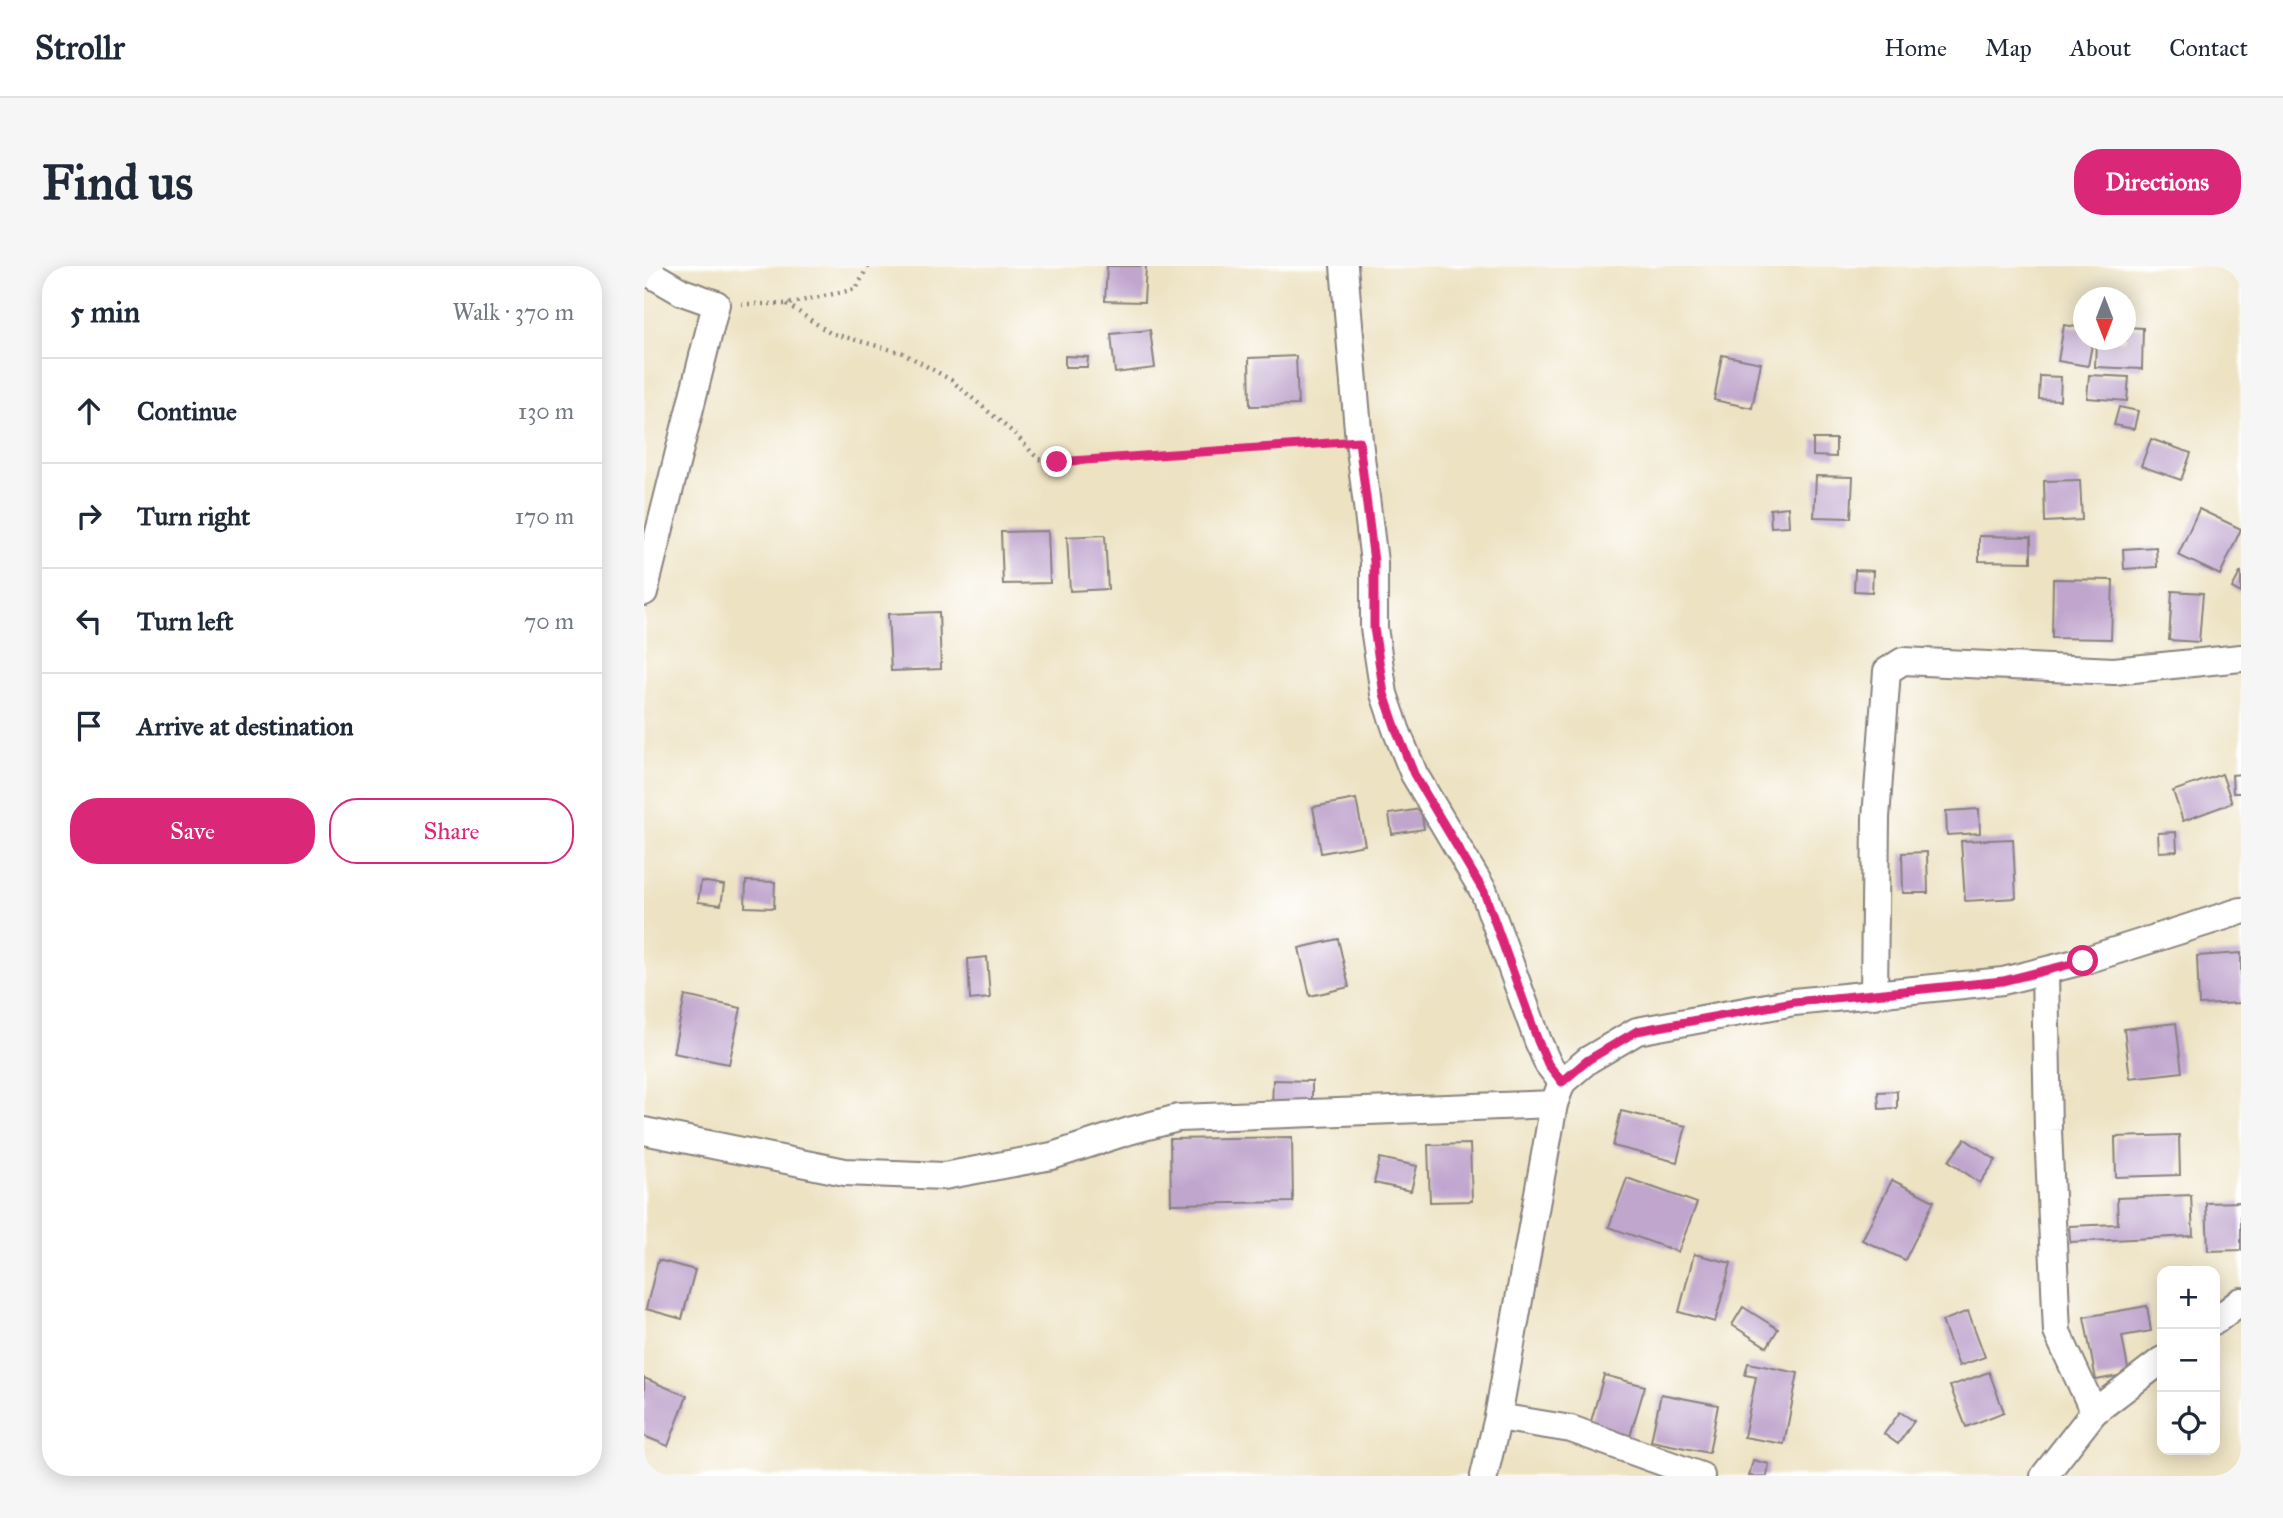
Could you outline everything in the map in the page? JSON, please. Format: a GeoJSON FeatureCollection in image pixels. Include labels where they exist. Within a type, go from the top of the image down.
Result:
{"type":"FeatureCollection","features":[{"type":"Feature","properties":{"kind":"street"},"geometry":{"type":"LineString","coordinates":[[1343,266],[1359,441],[1374,562],[1374,628],[1384,694],[1414,774],[1484,892],[1558,1093],[1485,1476]]}},
{"type":"Feature","properties":{"kind":"street"},"geometry":{"type":"LineString","coordinates":[[644,270],[682,292],[716,304],[644,592]]}},
{"type":"Feature","properties":{"kind":"street"},"geometry":{"type":"LineString","coordinates":[[1874,995],[1876,818],[1887,671],[1903,661],[2113,671],[2241,658]]}},
{"type":"Feature","properties":{"kind":"street"},"geometry":{"type":"LineString","coordinates":[[644,1131],[845,1172],[944,1176],[1052,1156],[1178,1118],[1558,1093],[1588,1060],[1637,1031],[1794,1002],[2003,981],[2083,961],[2241,911]]}},
{"type":"Feature","properties":{"kind":"street"},"geometry":{"type":"LineString","coordinates":[[2045,971],[2048,1130],[2057,1332],[2094,1412]]}},
{"type":"Feature","properties":{"kind":"street"},"geometry":{"type":"LineString","coordinates":[[2220,1317],[2241,1301]]}},
{"type":"Feature","properties":{"kind":"street"},"geometry":{"type":"LineString","coordinates":[[2044,1476],[2094,1412],[2157,1364]]}},
{"type":"Feature","properties":{"kind":"street"},"geometry":{"type":"LineString","coordinates":[[1498,1417],[1571,1429],[1702,1476]]}},
{"type":"Feature","properties":{"kind":"path"},"geometry":{"type":"LineString","coordinates":[[716,304],[787,304],[856,289],[868,266]]}},
{"type":"Feature","properties":{"kind":"path"},"geometry":{"type":"LineString","coordinates":[[787,304],[831,333],[903,353],[951,380],[1016,435],[1038,459],[1057,462],[1359,441]]}},
{"type":"Feature","properties":{"kind":"building"},"geometry":{"type":"Polygon","coordinates":[[[1107,266],[1146,266],[1144,302],[1105,301],[1107,266]]]}},
{"type":"Feature","properties":{"kind":"building"},"geometry":{"type":"Polygon","coordinates":[[[2064,325],[2073,326],[2073,350],[2091,350],[2088,366],[2058,361],[2064,325]]]}},
{"type":"Feature","properties":{"kind":"building"},"geometry":{"type":"Polygon","coordinates":[[[2136,328],[2143,328],[2142,369],[2095,367],[2096,350],[2136,350],[2136,328]]]}},
{"type":"Feature","properties":{"kind":"building"},"geometry":{"type":"Polygon","coordinates":[[[1150,330],[1155,368],[1115,373],[1111,334],[1150,330]]]}},
{"type":"Feature","properties":{"kind":"building"},"geometry":{"type":"Polygon","coordinates":[[[1722,355],[1761,363],[1752,408],[1714,400],[1722,355]]]}},
{"type":"Feature","properties":{"kind":"building"},"geometry":{"type":"Polygon","coordinates":[[[1065,356],[1088,357],[1087,367],[1065,367],[1065,356]]]}},
{"type":"Feature","properties":{"kind":"building"},"geometry":{"type":"Polygon","coordinates":[[[1296,356],[1298,405],[1250,406],[1249,358],[1296,356]]]}},
{"type":"Feature","properties":{"kind":"building"},"geometry":{"type":"Polygon","coordinates":[[[2089,375],[2129,377],[2127,401],[2087,398],[2089,375]]]}},
{"type":"Feature","properties":{"kind":"building"},"geometry":{"type":"Polygon","coordinates":[[[2040,376],[2061,377],[2060,400],[2039,399],[2040,376]]]}},
{"type":"Feature","properties":{"kind":"building"},"geometry":{"type":"Polygon","coordinates":[[[2119,407],[2138,411],[2134,429],[2114,425],[2119,407]]]}},
{"type":"Feature","properties":{"kind":"building"},"geometry":{"type":"Polygon","coordinates":[[[1813,439],[1836,439],[1836,457],[1813,456],[1813,439]]]}},
{"type":"Feature","properties":{"kind":"building"},"geometry":{"type":"Polygon","coordinates":[[[2151,439],[2191,453],[2181,480],[2141,466],[2151,439]]]}},
{"type":"Feature","properties":{"kind":"building"},"geometry":{"type":"Polygon","coordinates":[[[1816,476],[1853,477],[1851,518],[1814,517],[1816,476]]]}},
{"type":"Feature","properties":{"kind":"building"},"geometry":{"type":"Polygon","coordinates":[[[2080,480],[2082,520],[2045,522],[2044,481],[2080,480]]]}},
{"type":"Feature","properties":{"kind":"building"},"geometry":{"type":"Polygon","coordinates":[[[1788,507],[1789,526],[1771,527],[1770,509],[1788,507]]]}},
{"type":"Feature","properties":{"kind":"building"},"geometry":{"type":"Polygon","coordinates":[[[2199,509],[2241,529],[2220,575],[2178,555],[2199,509]]]}},
{"type":"Feature","properties":{"kind":"building"},"geometry":{"type":"Polygon","coordinates":[[[1048,531],[1050,583],[1003,584],[1001,532],[1048,531]]]}},
{"type":"Feature","properties":{"kind":"building"},"geometry":{"type":"Polygon","coordinates":[[[1105,535],[1108,589],[1070,591],[1067,537],[1105,535]]]}},
{"type":"Feature","properties":{"kind":"building"},"geometry":{"type":"Polygon","coordinates":[[[1979,536],[2031,537],[2031,562],[1979,561],[1979,536]]]}},
{"type":"Feature","properties":{"kind":"building"},"geometry":{"type":"Polygon","coordinates":[[[2156,547],[2157,567],[2124,569],[2123,549],[2156,547]]]}},
{"type":"Feature","properties":{"kind":"building"},"geometry":{"type":"Polygon","coordinates":[[[1855,570],[1873,571],[1872,592],[1854,591],[1855,570]]]}},
{"type":"Feature","properties":{"kind":"building"},"geometry":{"type":"Polygon","coordinates":[[[2241,571],[2241,593],[2232,588],[2241,571]]]}},
{"type":"Feature","properties":{"kind":"building"},"geometry":{"type":"Polygon","coordinates":[[[2053,579],[2113,580],[2111,639],[2052,638],[2053,579]]]}},
{"type":"Feature","properties":{"kind":"building"},"geometry":{"type":"Polygon","coordinates":[[[2172,591],[2203,593],[2199,642],[2169,640],[2172,591]]]}},
{"type":"Feature","properties":{"kind":"building"},"geometry":{"type":"Polygon","coordinates":[[[939,612],[941,669],[891,671],[888,614],[939,612]]]}},
{"type":"Feature","properties":{"kind":"building"},"geometry":{"type":"Polygon","coordinates":[[[2222,774],[2232,803],[2183,821],[2173,791],[2222,774]]]}},
{"type":"Feature","properties":{"kind":"building"},"geometry":{"type":"Polygon","coordinates":[[[2241,774],[2241,793],[2233,793],[2232,775],[2241,774]]]}},
{"type":"Feature","properties":{"kind":"building"},"geometry":{"type":"Polygon","coordinates":[[[1356,799],[1365,845],[1321,853],[1313,807],[1356,799]]]}},
{"type":"Feature","properties":{"kind":"building"},"geometry":{"type":"Polygon","coordinates":[[[1421,809],[1424,829],[1392,834],[1389,814],[1421,809]]]}},
{"type":"Feature","properties":{"kind":"building"},"geometry":{"type":"Polygon","coordinates":[[[1979,809],[1980,833],[1947,835],[1946,811],[1979,809]]]}},
{"type":"Feature","properties":{"kind":"building"},"geometry":{"type":"Polygon","coordinates":[[[2176,832],[2177,851],[2159,852],[2158,833],[2176,832]]]}},
{"type":"Feature","properties":{"kind":"building"},"geometry":{"type":"Polygon","coordinates":[[[2013,839],[2016,898],[1965,901],[1961,841],[2013,839]]]}},
{"type":"Feature","properties":{"kind":"building"},"geometry":{"type":"Polygon","coordinates":[[[1927,852],[1928,893],[1903,893],[1902,853],[1927,852]]]}},
{"type":"Feature","properties":{"kind":"building"},"geometry":{"type":"Polygon","coordinates":[[[701,881],[724,885],[721,905],[698,902],[701,881]]]}},
{"type":"Feature","properties":{"kind":"building"},"geometry":{"type":"Polygon","coordinates":[[[746,881],[775,882],[774,908],[745,907],[746,881]]]}},
{"type":"Feature","properties":{"kind":"building"},"geometry":{"type":"Polygon","coordinates":[[[1338,939],[1349,987],[1310,996],[1299,948],[1338,939]]]}},
{"type":"Feature","properties":{"kind":"building"},"geometry":{"type":"Polygon","coordinates":[[[2241,953],[2241,1003],[2199,1005],[2197,956],[2241,953]]]}},
{"type":"Feature","properties":{"kind":"building"},"geometry":{"type":"Polygon","coordinates":[[[987,957],[990,998],[970,1000],[968,959],[987,957]]]}},
{"type":"Feature","properties":{"kind":"building"},"geometry":{"type":"Polygon","coordinates":[[[685,996],[741,1008],[729,1064],[673,1053],[685,996]]]}},
{"type":"Feature","properties":{"kind":"building"},"geometry":{"type":"Polygon","coordinates":[[[2176,1023],[2182,1072],[2130,1078],[2124,1029],[2176,1023]]]}},
{"type":"Feature","properties":{"kind":"building"},"geometry":{"type":"Polygon","coordinates":[[[1273,1080],[1312,1081],[1312,1107],[1272,1106],[1273,1080]]]}},
{"type":"Feature","properties":{"kind":"building"},"geometry":{"type":"Polygon","coordinates":[[[1897,1091],[1897,1108],[1879,1109],[1878,1092],[1897,1091]]]}},
{"type":"Feature","properties":{"kind":"building"},"geometry":{"type":"Polygon","coordinates":[[[1621,1111],[1686,1126],[1677,1162],[1613,1146],[1621,1111]]]}},
{"type":"Feature","properties":{"kind":"building"},"geometry":{"type":"Polygon","coordinates":[[[2179,1135],[2180,1175],[2116,1177],[2115,1137],[2179,1135]]]}},
{"type":"Feature","properties":{"kind":"building"},"geometry":{"type":"Polygon","coordinates":[[[1292,1137],[1293,1202],[1171,1204],[1170,1139],[1292,1137]]]}},
{"type":"Feature","properties":{"kind":"building"},"geometry":{"type":"Polygon","coordinates":[[[1965,1139],[1996,1160],[1980,1183],[1949,1161],[1965,1139]]]}},
{"type":"Feature","properties":{"kind":"building"},"geometry":{"type":"Polygon","coordinates":[[[1470,1144],[1472,1201],[1430,1202],[1428,1145],[1470,1144]]]}},
{"type":"Feature","properties":{"kind":"building"},"geometry":{"type":"Polygon","coordinates":[[[1380,1158],[1417,1166],[1411,1191],[1374,1183],[1380,1158]]]}},
{"type":"Feature","properties":{"kind":"building"},"geometry":{"type":"Polygon","coordinates":[[[1627,1178],[1697,1203],[1678,1252],[1609,1227],[1627,1178]]]}},
{"type":"Feature","properties":{"kind":"building"},"geometry":{"type":"Polygon","coordinates":[[[1892,1180],[1934,1201],[1905,1260],[1862,1240],[1892,1180]]]}},
{"type":"Feature","properties":{"kind":"building"},"geometry":{"type":"Polygon","coordinates":[[[2191,1195],[2193,1236],[2070,1242],[2069,1226],[2118,1224],[2117,1198],[2191,1195]]]}},
{"type":"Feature","properties":{"kind":"building"},"geometry":{"type":"Polygon","coordinates":[[[2241,1202],[2241,1250],[2208,1251],[2206,1203],[2241,1202]]]}},
{"type":"Feature","properties":{"kind":"building"},"geometry":{"type":"Polygon","coordinates":[[[1694,1254],[1731,1263],[1715,1322],[1679,1312],[1694,1254]]]}},
{"type":"Feature","properties":{"kind":"building"},"geometry":{"type":"Polygon","coordinates":[[[658,1260],[695,1270],[682,1319],[646,1309],[658,1260]]]}},
{"type":"Feature","properties":{"kind":"building"},"geometry":{"type":"Polygon","coordinates":[[[2147,1306],[2151,1331],[2122,1336],[2129,1374],[2096,1380],[2084,1317],[2147,1306]]]}},
{"type":"Feature","properties":{"kind":"building"},"geometry":{"type":"Polygon","coordinates":[[[1743,1307],[1778,1329],[1767,1347],[1732,1325],[1743,1307]]]}},
{"type":"Feature","properties":{"kind":"building"},"geometry":{"type":"Polygon","coordinates":[[[1968,1311],[1985,1357],[1959,1366],[1942,1321],[1968,1311]]]}},
{"type":"Feature","properties":{"kind":"building"},"geometry":{"type":"Polygon","coordinates":[[[1748,1363],[1798,1373],[1784,1444],[1744,1437],[1756,1377],[1745,1375],[1748,1363]]]}},
{"type":"Feature","properties":{"kind":"building"},"geometry":{"type":"Polygon","coordinates":[[[1989,1372],[2004,1412],[1966,1427],[1950,1386],[1989,1372]]]}},
{"type":"Feature","properties":{"kind":"building"},"geometry":{"type":"Polygon","coordinates":[[[1604,1375],[1645,1386],[1630,1436],[1590,1425],[1604,1375]]]}},
{"type":"Feature","properties":{"kind":"building"},"geometry":{"type":"Polygon","coordinates":[[[644,1378],[687,1396],[668,1446],[644,1436],[644,1378]]]}},
{"type":"Feature","properties":{"kind":"building"},"geometry":{"type":"Polygon","coordinates":[[[1661,1394],[1718,1405],[1709,1453],[1651,1441],[1661,1394]]]}},
{"type":"Feature","properties":{"kind":"building"},"geometry":{"type":"Polygon","coordinates":[[[1900,1412],[1914,1421],[1898,1444],[1884,1434],[1900,1412]]]}},
{"type":"Feature","properties":{"kind":"building"},"geometry":{"type":"Polygon","coordinates":[[[1753,1460],[1769,1464],[1767,1476],[1749,1476],[1753,1460]]]}},
{"type":"Feature","properties":{"kind":"route"},"geometry":{"type":"LineString","coordinates":[[1057,462],[1359,441],[1374,562],[1374,628],[1384,694],[1414,774],[1484,892],[1538,1041],[1548,1064],[1562,1082],[1588,1060],[1637,1031],[1794,1002],[2003,981],[2083,961]]}}]}
